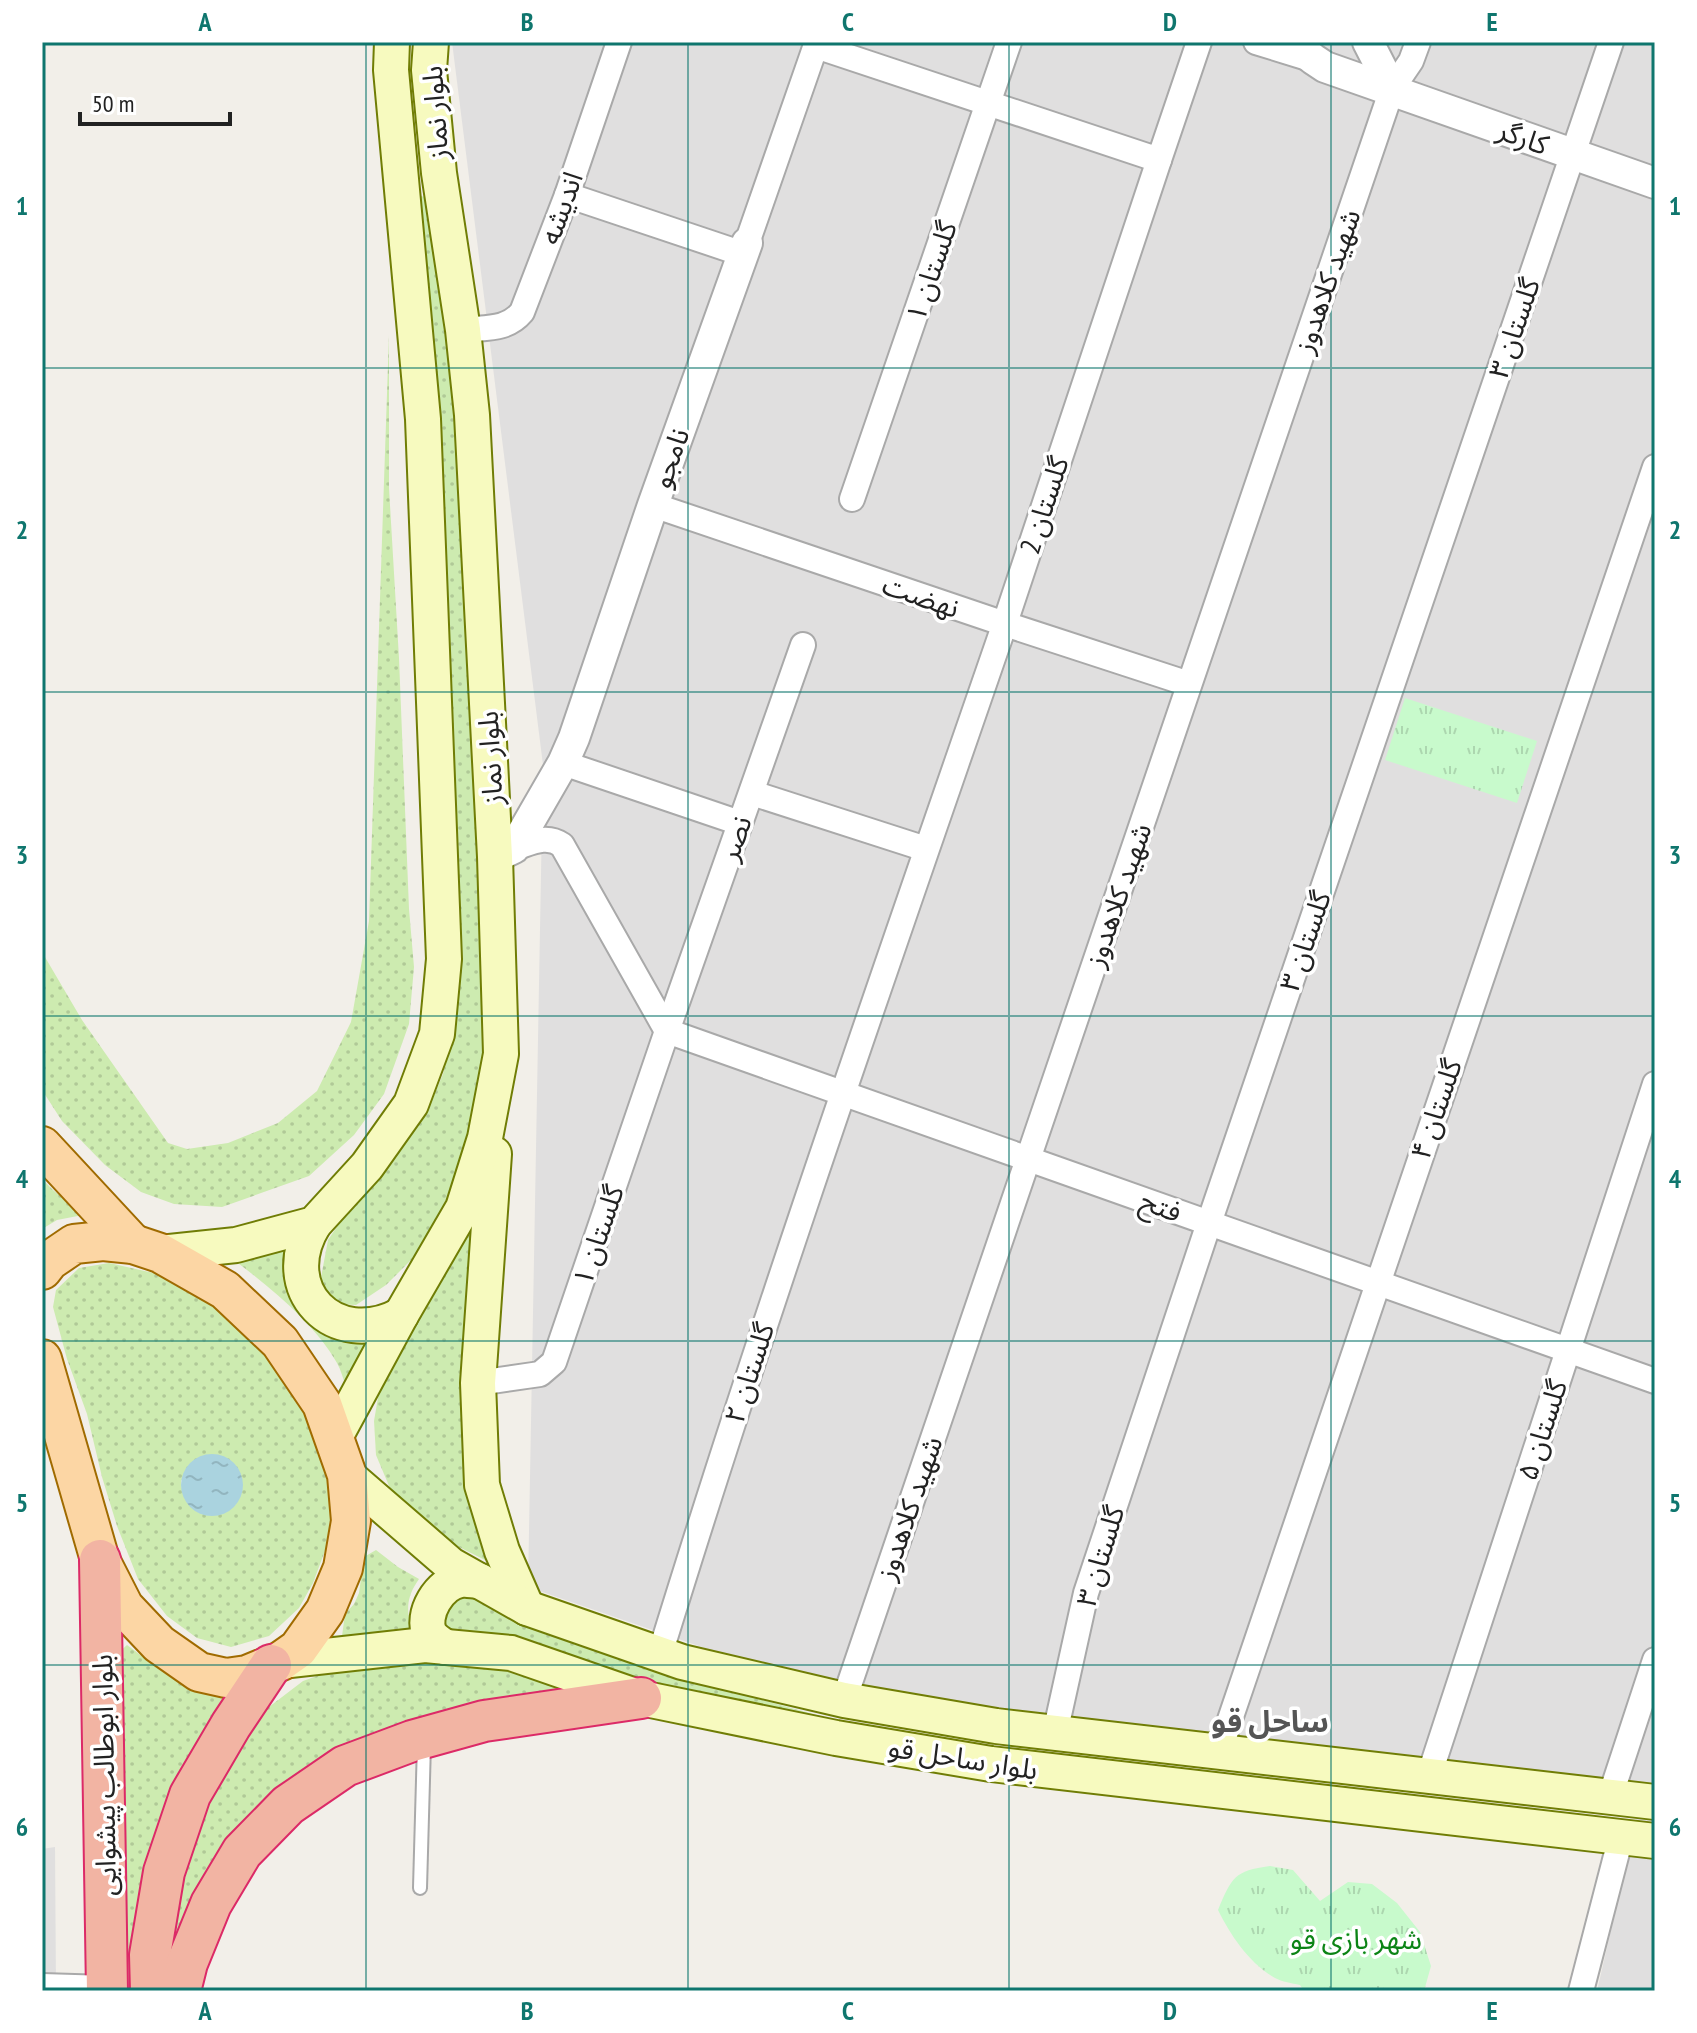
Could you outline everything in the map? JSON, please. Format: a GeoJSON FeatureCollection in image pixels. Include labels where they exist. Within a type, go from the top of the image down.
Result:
{"type":"FeatureCollection","features":[{"type":"Feature","properties":{"kind":"highway","name":"بلوار ابوطالب پیشوایی"},"geometry":{"type":"LineString","coordinates":[[100,1560],[107,1990]]}},
{"type":"Feature","properties":{"kind":"highway","name":"بلوار ابوطالب پیشوایی"},"geometry":{"type":"LineString","coordinates":[[151,1991],[150,1955],[164,1872],[190,1795],[231,1725],[276,1663]]}},
{"type":"Feature","properties":{"kind":"highway"},"geometry":{"type":"LineString","coordinates":[[180,1991],[187,1963],[211,1904],[242,1852],[288,1805],[345,1766],[424,1737],[484,1721],[641,1698]]}},
{"type":"Feature","properties":{"kind":"main road","name":"بلوار نماز"},"geometry":{"type":"LineString","coordinates":[[334,1439],[463,1208],[485,1138],[501,1054],[505,853],[472,415],[463,330],[439,173],[429,70],[431,42]]}},
{"type":"Feature","properties":{"kind":"main road","name":"بلوار نماز"},"geometry":{"type":"LineString","coordinates":[[314,1224],[367,1166],[411,1104],[437,1034],[444,959],[423,419],[391,70],[392,45]]}},
{"type":"Feature","properties":{"kind":"main road"},"geometry":{"type":"LineString","coordinates":[[501,1054],[478,1383],[482,1485],[502,1551],[527,1608]]}},
{"type":"Feature","properties":{"kind":"main road"},"geometry":{"type":"LineString","coordinates":[[42,1146],[146,1248],[225,1290],[280,1342],[322,1404],[347,1475],[351,1521],[343,1568],[325,1611],[298,1649],[276,1663],[247,1675],[226,1678],[199,1672],[159,1644],[124,1607],[100,1560],[42,1359]]}},
{"type":"Feature","properties":{"kind":"main road"},"geometry":{"type":"LineString","coordinates":[[42,1270],[49,1261],[74,1244],[103,1241],[146,1248],[236,1245],[314,1224]]}},
{"type":"Feature","properties":{"kind":"main road"},"geometry":{"type":"LineString","coordinates":[[314,1224],[301,1254],[304,1287],[312,1301],[338,1322],[354,1327],[378,1325],[401,1315]]}},
{"type":"Feature","properties":{"kind":"main road","name":"بلوار ساحل قو"},"geometry":{"type":"LineString","coordinates":[[347,1475],[451,1565],[527,1608],[682,1662],[844,1700],[996,1726],[1655,1802]]}},
{"type":"Feature","properties":{"kind":"main road"},"geometry":{"type":"LineString","coordinates":[[445,1647],[430,1635],[428,1622],[431,1604],[443,1588],[460,1580],[480,1581]]}},
{"type":"Feature","properties":{"kind":"main road","name":"بلوار ساحل قو"},"geometry":{"type":"LineString","coordinates":[[276,1663],[425,1645],[511,1653],[641,1698],[836,1738],[991,1764],[1655,1841]]}},
{"type":"Feature","properties":{"kind":"street","name":"اندیشه"},"geometry":{"type":"LineString","coordinates":[[463,330],[504,326],[522,312],[567,195],[619,42]]}},
{"type":"Feature","properties":{"kind":"street","name":"گلستان ۱"},"geometry":{"type":"LineString","coordinates":[[852,499],[1009,42]]}},
{"type":"Feature","properties":{"kind":"street","name":"گلستان 2"},"geometry":{"type":"LineString","coordinates":[[926,849],[1005,624],[1199,42]]}},
{"type":"Feature","properties":{"kind":"street"},"geometry":{"type":"LineString","coordinates":[[1256,42],[1303,51]]}},
{"type":"Feature","properties":{"kind":"street"},"geometry":{"type":"LineString","coordinates":[[1368,42],[1392,89]]}},
{"type":"Feature","properties":{"kind":"street","name":"شهید کلاهدوز"},"geometry":{"type":"LineString","coordinates":[[844,1700],[1392,89],[1411,61],[1418,42]]}},
{"type":"Feature","properties":{"kind":"street","name":"گلستان ۳"},"geometry":{"type":"LineString","coordinates":[[1055,1733],[1086,1593],[1611,42]]}},
{"type":"Feature","properties":{"kind":"street"},"geometry":{"type":"LineString","coordinates":[[817,44],[988,105],[1159,160]]}},
{"type":"Feature","properties":{"kind":"street","name":"نامجو"},"geometry":{"type":"LineString","coordinates":[[505,853],[563,763],[574,738],[653,505],[817,44]]}},
{"type":"Feature","properties":{"kind":"street","name":"کارگر"},"geometry":{"type":"LineString","coordinates":[[1303,51],[1325,67],[1655,183]]}},
{"type":"Feature","properties":{"kind":"street"},"geometry":{"type":"LineString","coordinates":[[401,176],[439,173]]}},
{"type":"Feature","properties":{"kind":"street"},"geometry":{"type":"LineString","coordinates":[[567,195],[745,248]]}},
{"type":"Feature","properties":{"kind":"street","name":"گلستان ۴"},"geometry":{"type":"LineString","coordinates":[[1219,1752],[1655,467]]}},
{"type":"Feature","properties":{"kind":"street","name":"نهضت"},"geometry":{"type":"LineString","coordinates":[[653,505],[1189,684]]}},
{"type":"Feature","properties":{"kind":"street","name":"نصر"},"geometry":{"type":"LineString","coordinates":[[667,1031],[803,645]]}},
{"type":"Feature","properties":{"kind":"street"},"geometry":{"type":"LineString","coordinates":[[563,763],[740,823]]}},
{"type":"Feature","properties":{"kind":"street"},"geometry":{"type":"LineString","coordinates":[[752,793],[926,849]]}},
{"type":"Feature","properties":{"kind":"street"},"geometry":{"type":"LineString","coordinates":[[505,853],[543,839],[555,840],[562,845],[667,1031]]}},
{"type":"Feature","properties":{"kind":"street","name":"گلستان ۲"},"geometry":{"type":"LineString","coordinates":[[660,1654],[714,1478],[926,849]]}},
{"type":"Feature","properties":{"kind":"street","name":"گلستان ۱"},"geometry":{"type":"LineString","coordinates":[[478,1383],[540,1374],[554,1362],[667,1031]]}},
{"type":"Feature","properties":{"kind":"street","name":"فتح"},"geometry":{"type":"LineString","coordinates":[[667,1031],[1655,1381]]}},
{"type":"Feature","properties":{"kind":"street","name":"گلستان ۵"},"geometry":{"type":"LineString","coordinates":[[1429,1776],[1655,1084]]}},
{"type":"Feature","properties":{"kind":"street"},"geometry":{"type":"LineString","coordinates":[[1610,1797],[1655,1660]]}},
{"type":"Feature","properties":{"kind":"street"},"geometry":{"type":"LineString","coordinates":[[1581,1991],[1621,1837]]}},
{"type":"Feature","properties":{"kind":"street"},"geometry":{"type":"LineString","coordinates":[[42,1986],[107,1990]]}},
{"type":"Feature","properties":{"kind":"lane"},"geometry":{"type":"LineString","coordinates":[[420,1888],[424,1737]]}},
{"type":"Feature","properties":{"kind":"shaded area"},"geometry":{"type":"Polygon","coordinates":[[[452,42],[1655,42],[1655,1991],[1597,1991],[1642,1795],[812,1685],[528,1587],[543,765],[452,42]]]}},
{"type":"Feature","properties":{"kind":"shaded area"},"geometry":{"type":"Polygon","coordinates":[[[55,1847],[56,1991],[42,1991],[42,1849],[55,1847]]]}},
{"type":"Feature","properties":{"kind":"green space"},"geometry":{"type":"Polygon","coordinates":[[[416,196],[430,197],[461,419],[486,1035],[480,1090],[447,1200],[413,1258],[386,1285],[356,1305],[334,1304],[319,1288],[328,1240],[427,1112],[443,1074],[455,1021],[459,965],[416,196]]]}},
{"type":"Feature","properties":{"kind":"green space"},"geometry":{"type":"Polygon","coordinates":[[[389,335],[389,488],[414,967],[409,1024],[384,1094],[354,1135],[309,1176],[222,1207],[174,1204],[141,1192],[105,1165],[62,1121],[42,1090],[42,952],[82,1020],[168,1143],[187,1149],[228,1143],[278,1123],[317,1091],[351,1022],[369,921],[389,335]]]}},
{"type":"Feature","properties":{"kind":"green space"},"geometry":{"type":"Polygon","coordinates":[[[1405,698],[1537,741],[1517,803],[1385,760],[1405,698]]]}},
{"type":"Feature","properties":{"kind":"green space"},"geometry":{"type":"Polygon","coordinates":[[[42,1179],[83,1215],[57,1220],[42,1229],[42,1179]]]}},
{"type":"Feature","properties":{"kind":"green space"},"geometry":{"type":"Polygon","coordinates":[[[472,1224],[495,1565],[441,1538],[392,1493],[376,1455],[374,1421],[380,1386],[472,1224]]]}},
{"type":"Feature","properties":{"kind":"green space"},"geometry":{"type":"Polygon","coordinates":[[[286,1248],[284,1268],[289,1287],[375,1336],[346,1386],[337,1363],[317,1335],[277,1294],[235,1261],[286,1248]]]}},
{"type":"Feature","properties":{"kind":"green space"},"geometry":{"type":"Polygon","coordinates":[[[109,1263],[167,1276],[212,1305],[257,1345],[293,1390],[315,1436],[327,1477],[331,1515],[326,1548],[313,1583],[299,1608],[269,1636],[231,1647],[197,1638],[167,1616],[138,1579],[117,1526],[87,1414],[67,1359],[53,1307],[56,1290],[79,1268],[109,1263]],[[181,1480],[186,1501],[200,1513],[217,1514],[236,1504],[181,1480]]]}},
{"type":"Feature","properties":{"kind":"green space"},"geometry":{"type":"Polygon","coordinates":[[[376,1550],[419,1579],[408,1606],[414,1635],[349,1640],[342,1636],[345,1614],[359,1593],[364,1557],[376,1550]]]}},
{"type":"Feature","properties":{"kind":"green space"},"geometry":{"type":"Polygon","coordinates":[[[459,1591],[689,1680],[824,1717],[646,1682],[490,1633],[451,1629],[444,1622],[444,1615],[459,1591]]]}},
{"type":"Feature","properties":{"kind":"green space"},"geometry":{"type":"Polygon","coordinates":[[[127,1645],[170,1676],[227,1703],[135,1991],[120,1991],[116,1655],[127,1645]]]}},
{"type":"Feature","properties":{"kind":"green space"},"geometry":{"type":"Polygon","coordinates":[[[427,1659],[525,1674],[557,1682],[561,1692],[419,1718],[347,1745],[309,1764],[271,1794],[170,1987],[172,1912],[209,1797],[236,1749],[265,1710],[303,1681],[342,1667],[427,1659]]]}},
{"type":"Feature","properties":{"kind":"green space","name":"شهر بازی قو"},"geometry":{"type":"Polygon","coordinates":[[[1270,1866],[1293,1870],[1320,1901],[1348,1882],[1372,1884],[1397,1903],[1420,1932],[1431,1966],[1424,1991],[1304,1991],[1300,1985],[1278,1979],[1257,1965],[1242,1948],[1218,1910],[1231,1883],[1241,1873],[1270,1866]]]}},
{"type":"Feature","properties":{"kind":"water"},"geometry":{"type":"Polygon","coordinates":[[[212,1454],[234,1463],[243,1485],[234,1507],[212,1516],[190,1507],[181,1485],[190,1463],[212,1454]]]}},
{"type":"Feature","properties":{"kind":"district","name":"ساحل قو"},"geometry":{"type":"Point","coordinates":[1270,1722]}}]}
